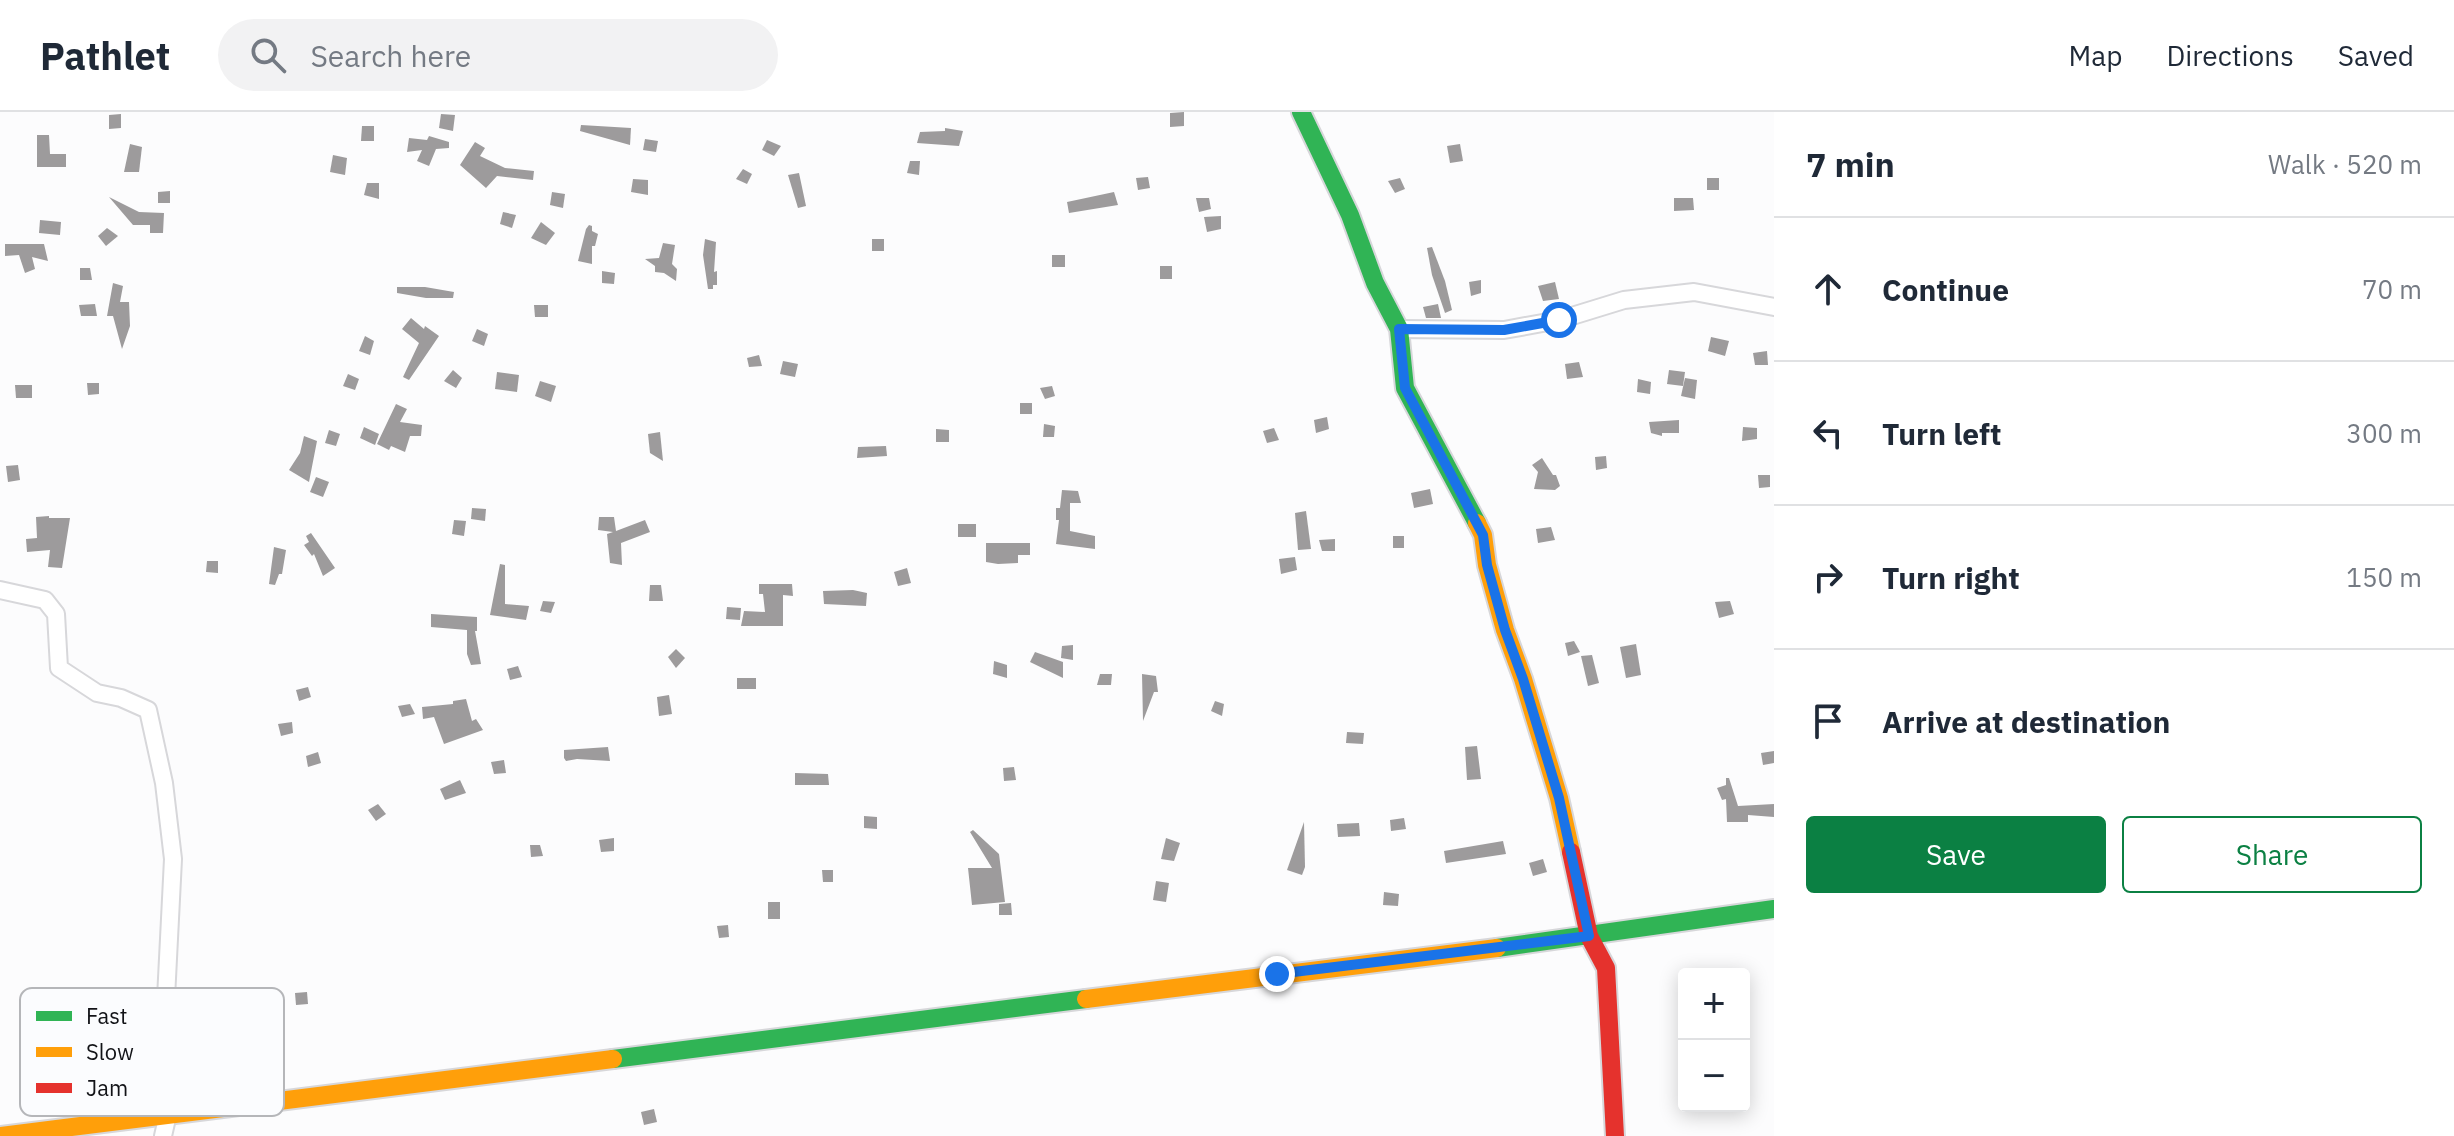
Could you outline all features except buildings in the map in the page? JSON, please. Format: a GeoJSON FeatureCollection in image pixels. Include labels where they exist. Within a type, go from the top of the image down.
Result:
{"type":"FeatureCollection","features":[{"type":"Feature","properties":{"kind":"street"},"geometry":{"type":"LineString","coordinates":[[1301,112],[1350,215],[1375,283],[1399,329],[1405,388],[1483,535],[1487,565],[1505,630],[1559,798],[1589,936],[1606,968],[1615,1136]]}},
{"type":"Feature","properties":{"kind":"street"},"geometry":{"type":"LineString","coordinates":[[1399,329],[1504,330],[1559,320],[1624,300],[1694,292],[1774,307]]}},
{"type":"Feature","properties":{"kind":"street"},"geometry":{"type":"LineString","coordinates":[[0,590],[45,600],[56,614],[59,668],[97,693],[121,698],[148,710],[164,783],[173,859],[167,988]]}},
{"type":"Feature","properties":{"kind":"street"},"geometry":{"type":"LineString","coordinates":[[284,1099],[1589,936],[1774,909]]}},
{"type":"Feature","properties":{"kind":"street"},"geometry":{"type":"LineString","coordinates":[[0,1136],[153,1116]]}},
{"type":"Feature","properties":{"kind":"street"},"geometry":{"type":"LineString","coordinates":[[163,1136],[168,1116]]}},
{"type":"Feature","properties":{"kind":"traffic: fast"},"geometry":{"type":"LineString","coordinates":[[1301,112],[1350,215],[1375,283],[1399,329],[1405,388],[1477,523]]}},
{"type":"Feature","properties":{"kind":"traffic: fast"},"geometry":{"type":"LineString","coordinates":[[1497,948],[1774,909]]}},
{"type":"Feature","properties":{"kind":"traffic: fast"},"geometry":{"type":"LineString","coordinates":[[613,1059],[1086,999]]}},
{"type":"Feature","properties":{"kind":"traffic: slow"},"geometry":{"type":"LineString","coordinates":[[1477,523],[1483,535],[1487,565],[1505,630],[1559,798],[1571,852]]}},
{"type":"Feature","properties":{"kind":"traffic: slow"},"geometry":{"type":"LineString","coordinates":[[1086,999],[1497,948]]}},
{"type":"Feature","properties":{"kind":"traffic: slow"},"geometry":{"type":"LineString","coordinates":[[284,1100],[613,1059]]}},
{"type":"Feature","properties":{"kind":"traffic: slow"},"geometry":{"type":"LineString","coordinates":[[0,1136],[159,1116]]}},
{"type":"Feature","properties":{"kind":"traffic: jam"},"geometry":{"type":"LineString","coordinates":[[1571,852],[1589,936],[1606,968],[1615,1136]]}},
{"type":"Feature","properties":{"kind":"route"},"geometry":{"type":"LineString","coordinates":[[1277,974],[1589,936],[1559,798],[1505,630],[1487,565],[1483,535],[1405,388],[1400,358],[1399,329],[1504,330],[1559,320]]}}]}
